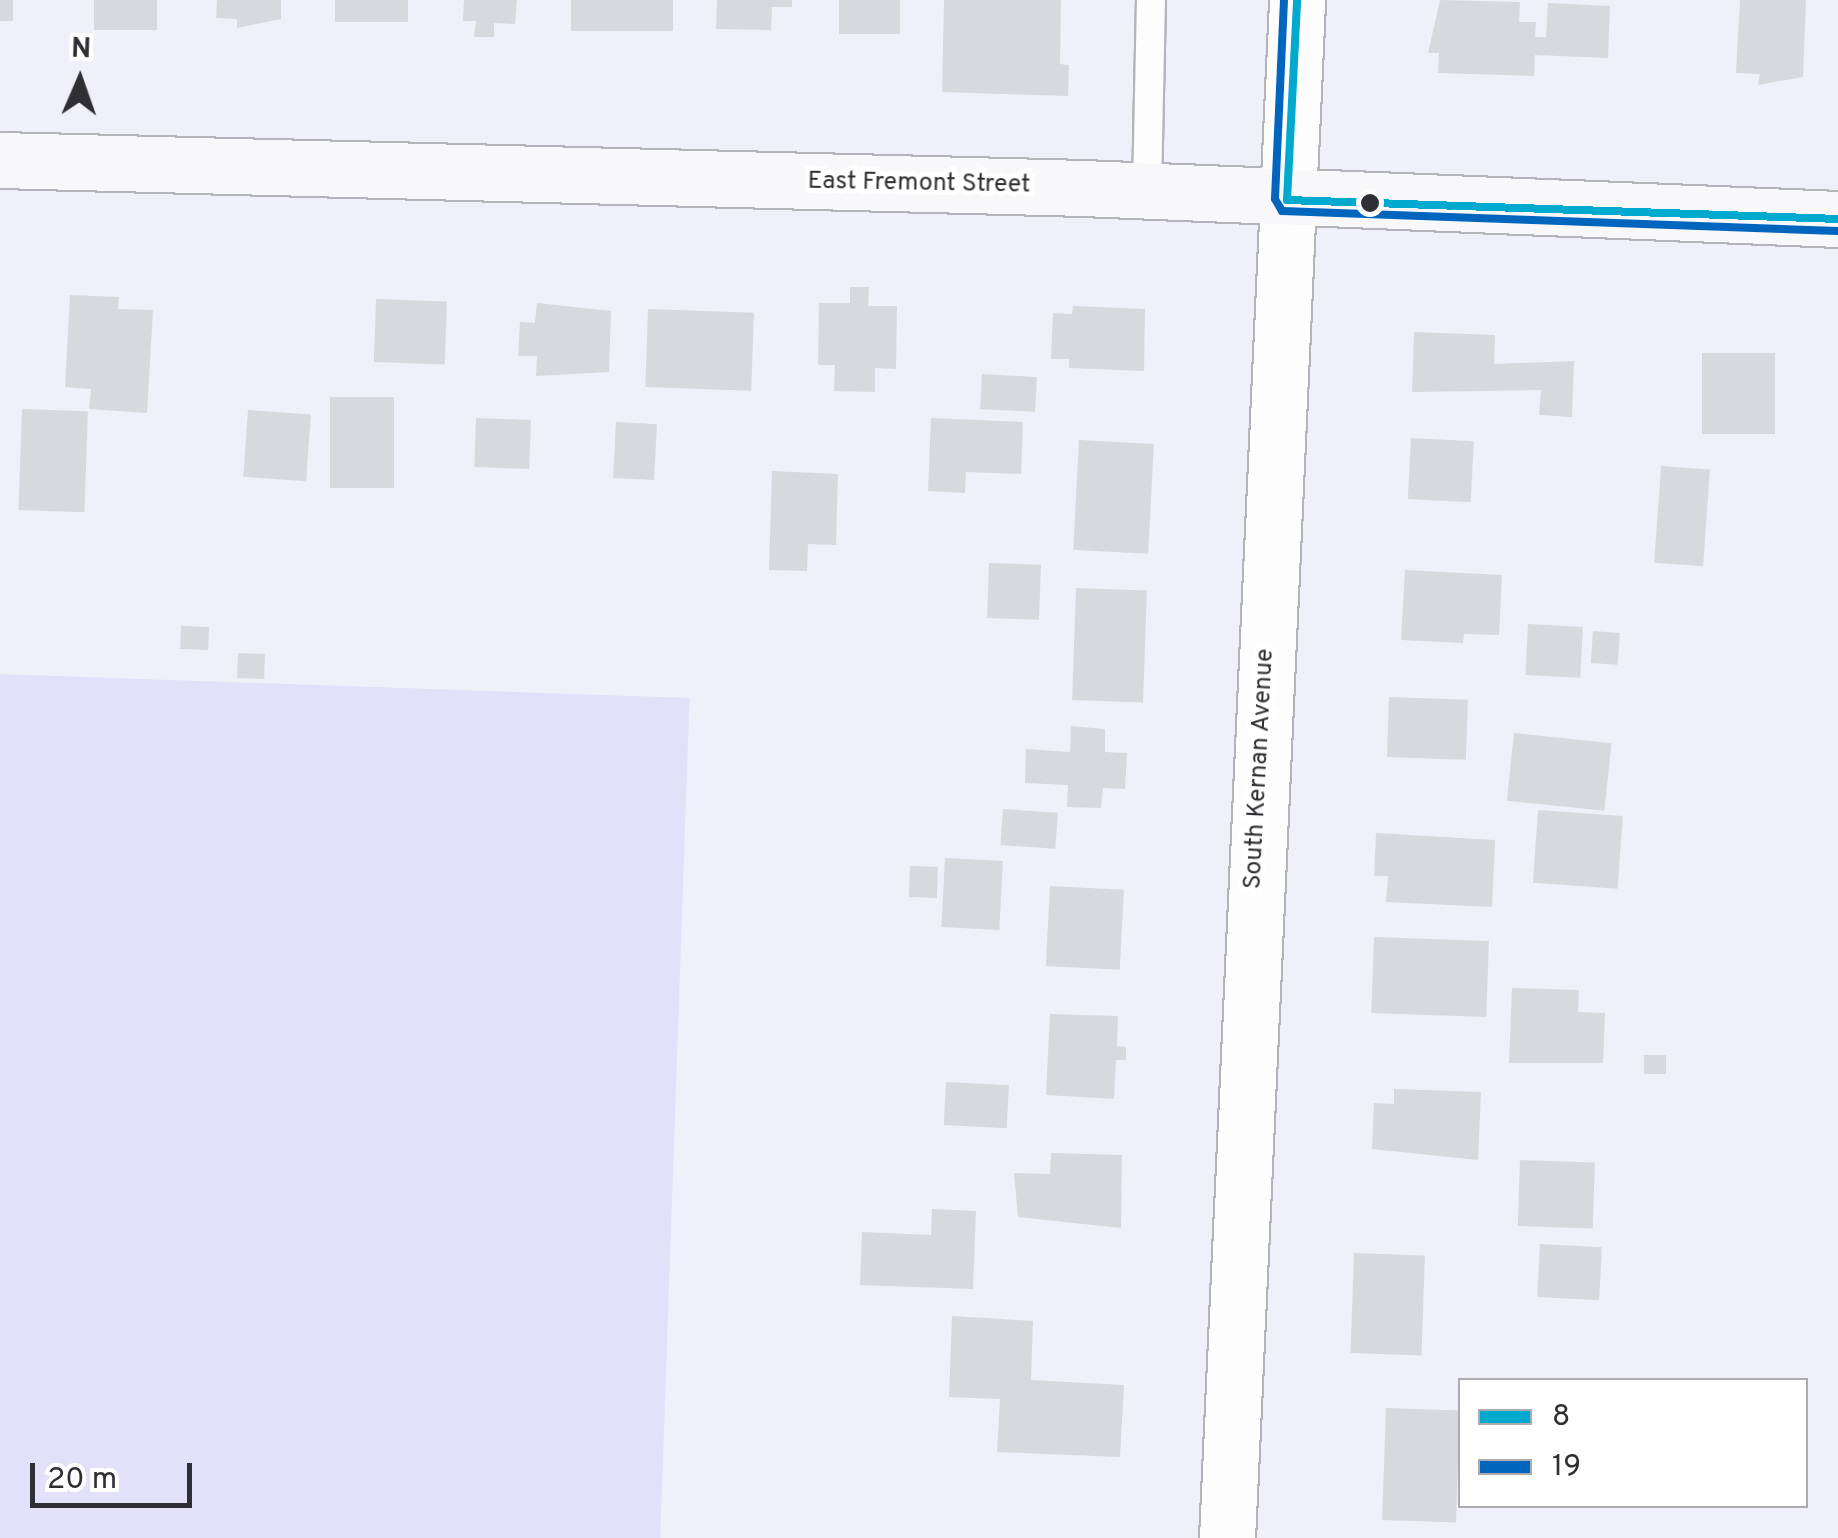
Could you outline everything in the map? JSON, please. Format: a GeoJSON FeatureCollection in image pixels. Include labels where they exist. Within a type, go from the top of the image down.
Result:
{"type":"FeatureCollection","features":[{"type":"Feature","properties":{"kind":"street","name":"South Kernan Avenue"},"geometry":{"type":"LineString","coordinates":[[1227,1538],[1297,0]]}},
{"type":"Feature","properties":{"kind":"street","name":"East Fremont Street"},"geometry":{"type":"LineString","coordinates":[[0,160],[1147,190],[1288,200],[1838,220]]}},
{"type":"Feature","properties":{"kind":"lane"},"geometry":{"type":"LineString","coordinates":[[1147,190],[1151,0]]}},
{"type":"Feature","properties":{"kind":"shaded area"},"geometry":{"type":"Polygon","coordinates":[[[0,674],[690,698],[660,1538],[0,1538],[0,674]]]}},
{"type":"Feature","properties":{"kind":"building"},"geometry":{"type":"Polygon","coordinates":[[[0,0],[13,0],[13,21],[0,21],[0,0]]]}},
{"type":"Feature","properties":{"kind":"building"},"geometry":{"type":"Polygon","coordinates":[[[94,0],[157,0],[157,30],[94,30],[94,0]]]}},
{"type":"Feature","properties":{"kind":"building"},"geometry":{"type":"Polygon","coordinates":[[[217,0],[281,0],[281,19],[237,28],[237,19],[216,18],[217,0]]]}},
{"type":"Feature","properties":{"kind":"building"},"geometry":{"type":"Polygon","coordinates":[[[335,0],[408,0],[408,22],[335,22],[335,0]]]}},
{"type":"Feature","properties":{"kind":"building"},"geometry":{"type":"Polygon","coordinates":[[[464,0],[517,0],[515,24],[494,23],[494,37],[474,37],[476,21],[463,21],[464,0]]]}},
{"type":"Feature","properties":{"kind":"building"},"geometry":{"type":"Polygon","coordinates":[[[571,0],[673,0],[673,31],[571,31],[571,0]]]}},
{"type":"Feature","properties":{"kind":"building"},"geometry":{"type":"Polygon","coordinates":[[[717,0],[792,0],[792,7],[772,7],[771,30],[716,29],[717,0]]]}},
{"type":"Feature","properties":{"kind":"building"},"geometry":{"type":"Polygon","coordinates":[[[839,0],[900,0],[900,34],[839,34],[839,0]]]}},
{"type":"Feature","properties":{"kind":"building"},"geometry":{"type":"Polygon","coordinates":[[[944,0],[1061,0],[1060,64],[1069,65],[1068,96],[942,92],[944,0]]]}},
{"type":"Feature","properties":{"kind":"building"},"geometry":{"type":"Polygon","coordinates":[[[1440,0],[1520,2],[1519,22],[1536,22],[1535,37],[1546,37],[1548,3],[1610,6],[1608,58],[1535,55],[1534,76],[1438,73],[1439,53],[1428,53],[1440,0]]]}},
{"type":"Feature","properties":{"kind":"building"},"geometry":{"type":"Polygon","coordinates":[[[1740,0],[1806,0],[1803,77],[1758,85],[1760,74],[1736,73],[1740,0]]]}},
{"type":"Feature","properties":{"kind":"building"},"geometry":{"type":"Polygon","coordinates":[[[850,287],[869,287],[868,306],[897,306],[896,369],[875,368],[875,392],[834,391],[835,365],[818,365],[819,303],[850,303],[850,287]]]}},
{"type":"Feature","properties":{"kind":"building"},"geometry":{"type":"Polygon","coordinates":[[[70,295],[119,297],[118,309],[153,310],[147,413],[89,409],[91,389],[65,387],[70,295]]]}},
{"type":"Feature","properties":{"kind":"building"},"geometry":{"type":"Polygon","coordinates":[[[376,299],[447,301],[445,364],[374,362],[376,299]]]}},
{"type":"Feature","properties":{"kind":"building"},"geometry":{"type":"Polygon","coordinates":[[[537,303],[611,311],[609,372],[536,376],[537,356],[518,356],[520,322],[535,323],[537,303]]]}},
{"type":"Feature","properties":{"kind":"building"},"geometry":{"type":"Polygon","coordinates":[[[1073,306],[1145,309],[1144,371],[1069,368],[1069,359],[1051,359],[1053,313],[1072,314],[1073,306]]]}},
{"type":"Feature","properties":{"kind":"building"},"geometry":{"type":"Polygon","coordinates":[[[648,309],[754,313],[751,391],[645,387],[648,309]]]}},
{"type":"Feature","properties":{"kind":"building"},"geometry":{"type":"Polygon","coordinates":[[[1414,332],[1495,335],[1494,364],[1574,361],[1572,417],[1539,415],[1541,390],[1412,392],[1414,332]]]}},
{"type":"Feature","properties":{"kind":"building"},"geometry":{"type":"Polygon","coordinates":[[[1702,353],[1775,353],[1775,434],[1702,434],[1702,353]]]}},
{"type":"Feature","properties":{"kind":"building"},"geometry":{"type":"Polygon","coordinates":[[[982,374],[1037,377],[1035,412],[980,409],[982,374]]]}},
{"type":"Feature","properties":{"kind":"building"},"geometry":{"type":"Polygon","coordinates":[[[330,397],[394,397],[394,488],[330,488],[330,397]]]}},
{"type":"Feature","properties":{"kind":"building"},"geometry":{"type":"Polygon","coordinates":[[[22,409],[88,411],[84,512],[18,510],[22,409]]]}},
{"type":"Feature","properties":{"kind":"building"},"geometry":{"type":"Polygon","coordinates":[[[248,410],[311,414],[306,481],[243,477],[248,410]]]}},
{"type":"Feature","properties":{"kind":"building"},"geometry":{"type":"Polygon","coordinates":[[[476,418],[531,420],[529,469],[474,467],[476,418]]]}},
{"type":"Feature","properties":{"kind":"building"},"geometry":{"type":"Polygon","coordinates":[[[931,418],[1023,422],[1021,474],[966,472],[965,493],[928,491],[931,418]]]}},
{"type":"Feature","properties":{"kind":"building"},"geometry":{"type":"Polygon","coordinates":[[[616,422],[657,424],[654,480],[613,478],[616,422]]]}},
{"type":"Feature","properties":{"kind":"building"},"geometry":{"type":"Polygon","coordinates":[[[1411,438],[1474,441],[1471,502],[1408,499],[1411,438]]]}},
{"type":"Feature","properties":{"kind":"building"},"geometry":{"type":"Polygon","coordinates":[[[1079,440],[1154,444],[1148,554],[1073,550],[1079,440]]]}},
{"type":"Feature","properties":{"kind":"building"},"geometry":{"type":"Polygon","coordinates":[[[1661,466],[1710,469],[1703,566],[1654,563],[1661,466]]]}},
{"type":"Feature","properties":{"kind":"building"},"geometry":{"type":"Polygon","coordinates":[[[772,471],[838,474],[836,545],[808,544],[807,571],[769,570],[772,471]]]}},
{"type":"Feature","properties":{"kind":"building"},"geometry":{"type":"Polygon","coordinates":[[[989,563],[1041,565],[1039,620],[987,618],[989,563]]]}},
{"type":"Feature","properties":{"kind":"building"},"geometry":{"type":"Polygon","coordinates":[[[1405,570],[1502,575],[1499,635],[1464,634],[1463,643],[1401,640],[1405,570]]]}},
{"type":"Feature","properties":{"kind":"building"},"geometry":{"type":"Polygon","coordinates":[[[1076,588],[1147,590],[1143,702],[1072,700],[1076,588]]]}},
{"type":"Feature","properties":{"kind":"building"},"geometry":{"type":"Polygon","coordinates":[[[1528,624],[1583,627],[1580,678],[1525,675],[1528,624]]]}},
{"type":"Feature","properties":{"kind":"building"},"geometry":{"type":"Polygon","coordinates":[[[181,626],[209,627],[208,650],[180,649],[181,626]]]}},
{"type":"Feature","properties":{"kind":"building"},"geometry":{"type":"Polygon","coordinates":[[[1593,631],[1620,633],[1618,665],[1591,663],[1593,631]]]}},
{"type":"Feature","properties":{"kind":"building"},"geometry":{"type":"Polygon","coordinates":[[[238,653],[265,654],[264,679],[237,678],[238,653]]]}},
{"type":"Feature","properties":{"kind":"building"},"geometry":{"type":"Polygon","coordinates":[[[1389,697],[1468,700],[1466,760],[1387,757],[1389,697]]]}},
{"type":"Feature","properties":{"kind":"building"},"geometry":{"type":"Polygon","coordinates":[[[1071,726],[1105,729],[1105,752],[1127,753],[1125,789],[1103,788],[1101,808],[1067,807],[1068,785],[1025,783],[1026,749],[1070,752],[1071,726]]]}},
{"type":"Feature","properties":{"kind":"building"},"geometry":{"type":"Polygon","coordinates":[[[1514,733],[1611,743],[1604,811],[1507,801],[1514,733]]]}},
{"type":"Feature","properties":{"kind":"building"},"geometry":{"type":"Polygon","coordinates":[[[1003,809],[1058,813],[1055,849],[1000,845],[1003,809]]]}},
{"type":"Feature","properties":{"kind":"building"},"geometry":{"type":"Polygon","coordinates":[[[1538,810],[1623,816],[1618,889],[1533,883],[1538,810]]]}},
{"type":"Feature","properties":{"kind":"building"},"geometry":{"type":"Polygon","coordinates":[[[1376,833],[1495,840],[1492,907],[1386,902],[1388,876],[1374,876],[1376,833]]]}},
{"type":"Feature","properties":{"kind":"building"},"geometry":{"type":"Polygon","coordinates":[[[945,858],[1003,861],[999,930],[941,927],[945,858]]]}},
{"type":"Feature","properties":{"kind":"building"},"geometry":{"type":"Polygon","coordinates":[[[910,866],[938,867],[937,898],[909,897],[910,866]]]}},
{"type":"Feature","properties":{"kind":"building"},"geometry":{"type":"Polygon","coordinates":[[[1050,886],[1124,890],[1120,970],[1046,966],[1050,886]]]}},
{"type":"Feature","properties":{"kind":"building"},"geometry":{"type":"Polygon","coordinates":[[[1374,937],[1489,941],[1486,1017],[1371,1013],[1374,937]]]}},
{"type":"Feature","properties":{"kind":"building"},"geometry":{"type":"Polygon","coordinates":[[[1512,988],[1579,990],[1578,1012],[1605,1013],[1603,1063],[1509,1063],[1512,988]]]}},
{"type":"Feature","properties":{"kind":"building"},"geometry":{"type":"Polygon","coordinates":[[[1050,1014],[1118,1016],[1117,1046],[1126,1047],[1126,1060],[1116,1060],[1114,1099],[1046,1095],[1050,1014]]]}},
{"type":"Feature","properties":{"kind":"building"},"geometry":{"type":"Polygon","coordinates":[[[1644,1055],[1666,1055],[1666,1074],[1644,1074],[1644,1055]]]}},
{"type":"Feature","properties":{"kind":"building"},"geometry":{"type":"Polygon","coordinates":[[[946,1082],[1009,1085],[1007,1128],[944,1125],[946,1082]]]}},
{"type":"Feature","properties":{"kind":"building"},"geometry":{"type":"Polygon","coordinates":[[[1394,1089],[1481,1092],[1478,1160],[1372,1149],[1374,1103],[1394,1104],[1394,1089]]]}},
{"type":"Feature","properties":{"kind":"building"},"geometry":{"type":"Polygon","coordinates":[[[1051,1153],[1122,1155],[1121,1228],[1018,1217],[1014,1173],[1050,1174],[1051,1153]]]}},
{"type":"Feature","properties":{"kind":"building"},"geometry":{"type":"Polygon","coordinates":[[[1520,1160],[1595,1163],[1593,1229],[1518,1226],[1520,1160]]]}},
{"type":"Feature","properties":{"kind":"building"},"geometry":{"type":"Polygon","coordinates":[[[932,1209],[976,1211],[973,1289],[860,1285],[862,1232],[931,1235],[932,1209]]]}},
{"type":"Feature","properties":{"kind":"building"},"geometry":{"type":"Polygon","coordinates":[[[1540,1244],[1602,1247],[1599,1300],[1537,1297],[1540,1244]]]}},
{"type":"Feature","properties":{"kind":"building"},"geometry":{"type":"Polygon","coordinates":[[[1354,1253],[1425,1255],[1421,1355],[1351,1353],[1354,1253]]]}},
{"type":"Feature","properties":{"kind":"building"},"geometry":{"type":"Polygon","coordinates":[[[952,1316],[1033,1321],[1031,1380],[1124,1385],[1120,1457],[997,1452],[1000,1399],[949,1397],[952,1316]]]}},
{"type":"Feature","properties":{"kind":"building"},"geometry":{"type":"Polygon","coordinates":[[[1386,1408],[1458,1411],[1456,1523],[1382,1520],[1386,1408]]]}},
{"type":"Feature","properties":{"kind":"transit line","name":"19"},"geometry":{"type":"LineString","coordinates":[[1284,0],[1275,199],[1282,211],[1838,231]]}},
{"type":"Feature","properties":{"kind":"transit line","name":"8"},"geometry":{"type":"LineString","coordinates":[[1287,200],[1297,0]]}},
{"type":"Feature","properties":{"kind":"transit line","name":"8"},"geometry":{"type":"LineString","coordinates":[[1287,200],[1838,219]]}}]}
